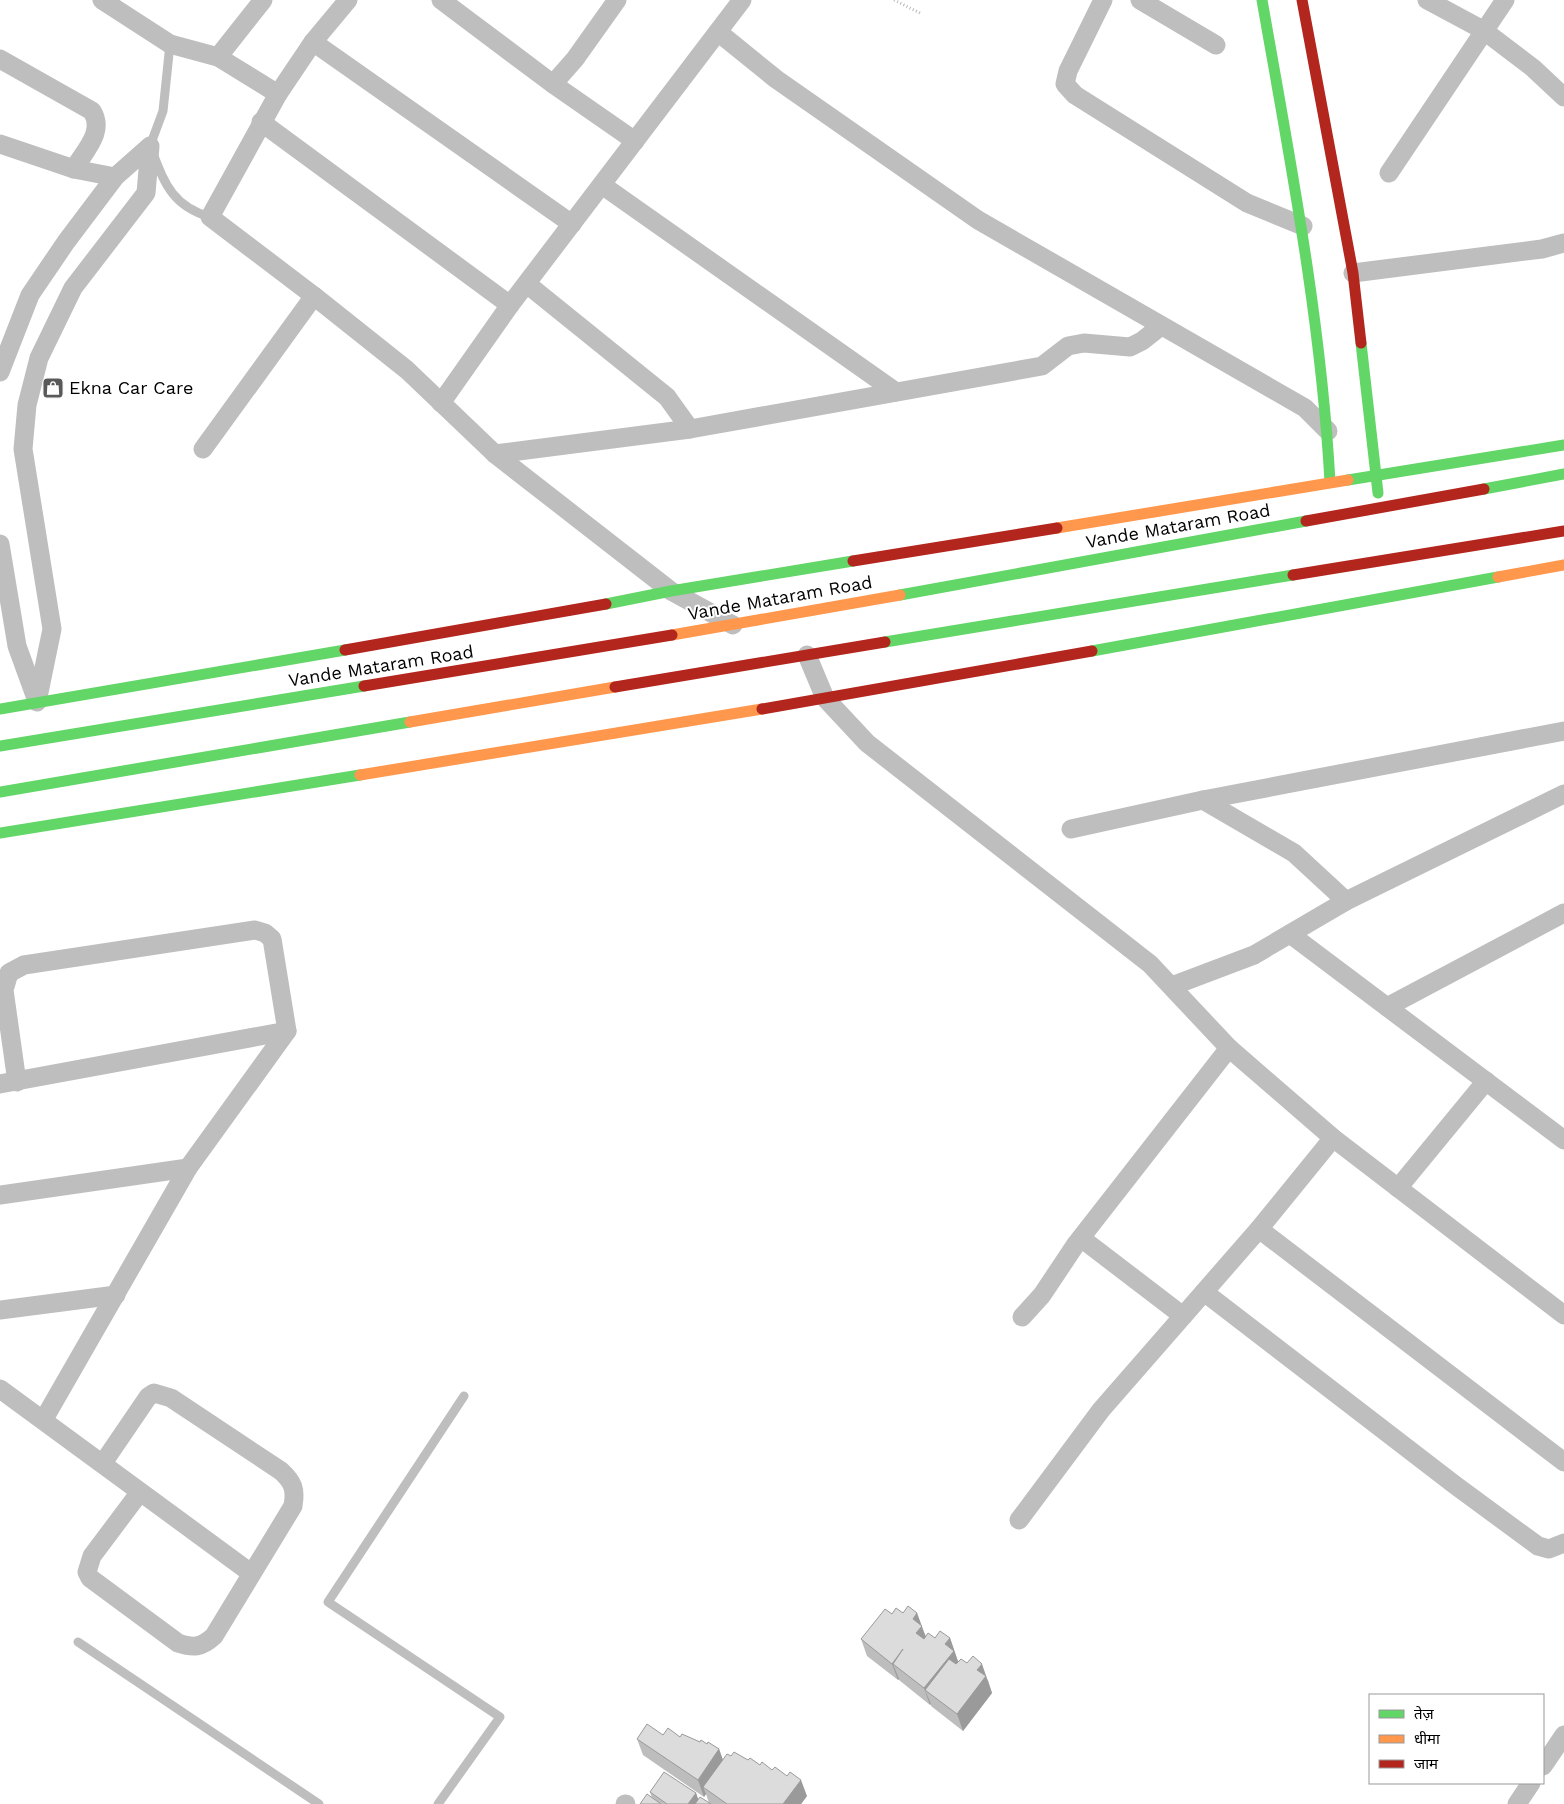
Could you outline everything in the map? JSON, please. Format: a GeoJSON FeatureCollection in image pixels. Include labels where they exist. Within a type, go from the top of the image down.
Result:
{"type":"FeatureCollection","features":[{"type":"Feature","properties":{"kind":"street"},"geometry":{"type":"LineString","coordinates":[[102,0],[170,44],[218,58],[278,94]]}},
{"type":"Feature","properties":{"kind":"street"},"geometry":{"type":"LineString","coordinates":[[218,58],[263,0]]}},
{"type":"Feature","properties":{"kind":"street"},"geometry":{"type":"LineString","coordinates":[[348,0],[313,42],[278,94],[210,217],[407,370],[496,454],[671,591],[733,625]]}},
{"type":"Feature","properties":{"kind":"street"},"geometry":{"type":"LineString","coordinates":[[441,0],[553,84],[635,141]]}},
{"type":"Feature","properties":{"kind":"street"},"geometry":{"type":"LineString","coordinates":[[553,84],[575,59],[617,0]]}},
{"type":"Feature","properties":{"kind":"street"},"geometry":{"type":"LineString","coordinates":[[441,403],[510,305],[742,0]]}},
{"type":"Feature","properties":{"kind":"street"},"geometry":{"type":"LineString","coordinates":[[1103,0],[1068,71],[1065,84],[1070,90],[1075,95],[1247,203],[1303,226]]}},
{"type":"Feature","properties":{"kind":"street"},"geometry":{"type":"LineString","coordinates":[[1140,0],[1216,46]]}},
{"type":"Feature","properties":{"kind":"street"},"geometry":{"type":"LineString","coordinates":[[1262,0],[1303,226],[1328,431],[1330,482]]}},
{"type":"Feature","properties":{"kind":"street"},"geometry":{"type":"LineString","coordinates":[[1302,0],[1353,273],[1379,506]]}},
{"type":"Feature","properties":{"kind":"street"},"geometry":{"type":"LineString","coordinates":[[1427,0],[1483,30],[1533,68],[1564,97]]}},
{"type":"Feature","properties":{"kind":"street"},"geometry":{"type":"LineString","coordinates":[[1389,173],[1483,30],[1505,0]]}},
{"type":"Feature","properties":{"kind":"street"},"geometry":{"type":"LineString","coordinates":[[718,32],[776,79],[978,220],[1304,408],[1328,431]]}},
{"type":"Feature","properties":{"kind":"street"},"geometry":{"type":"LineString","coordinates":[[313,42],[572,224]]}},
{"type":"Feature","properties":{"kind":"street"},"geometry":{"type":"LineString","coordinates":[[0,59],[92,111],[98,120],[98,130],[74,168]]}},
{"type":"Feature","properties":{"kind":"street"},"geometry":{"type":"LineString","coordinates":[[261,122],[510,305]]}},
{"type":"Feature","properties":{"kind":"street"},"geometry":{"type":"LineString","coordinates":[[0,144],[74,168],[115,177]]}},
{"type":"Feature","properties":{"kind":"street"},"geometry":{"type":"LineString","coordinates":[[0,372],[30,294],[115,177],[150,146]]}},
{"type":"Feature","properties":{"kind":"street"},"geometry":{"type":"LineString","coordinates":[[37,702],[52,629],[23,449],[26,405],[39,358],[73,288],[146,193],[150,146]]}},
{"type":"Feature","properties":{"kind":"street"},"geometry":{"type":"LineString","coordinates":[[602,185],[896,392]]}},
{"type":"Feature","properties":{"kind":"street"},"geometry":{"type":"LineString","coordinates":[[1353,273],[1542,249],[1564,243]]}},
{"type":"Feature","properties":{"kind":"street"},"geometry":{"type":"LineString","coordinates":[[526,284],[667,397],[690,429]]}},
{"type":"Feature","properties":{"kind":"street"},"geometry":{"type":"LineString","coordinates":[[203,449],[314,296]]}},
{"type":"Feature","properties":{"kind":"street"},"geometry":{"type":"LineString","coordinates":[[496,454],[690,429],[1042,366],[1068,346],[1084,343],[1130,347],[1142,341],[1160,326]]}},
{"type":"Feature","properties":{"kind":"street"},"geometry":{"type":"LineString","coordinates":[[0,709],[582,609],[671,591],[1564,444]]}},
{"type":"Feature","properties":{"kind":"street","name":"Vande Mataram Road"},"geometry":{"type":"LineString","coordinates":[[0,746],[733,625],[1379,506],[1564,474]]}},
{"type":"Feature","properties":{"kind":"street"},"geometry":{"type":"LineString","coordinates":[[0,792],[807,655],[1564,531]]}},
{"type":"Feature","properties":{"kind":"street"},"geometry":{"type":"LineString","coordinates":[[0,544],[17,646],[37,702]]}},
{"type":"Feature","properties":{"kind":"street"},"geometry":{"type":"LineString","coordinates":[[0,833],[723,718],[844,693],[876,691],[1564,565]]}},
{"type":"Feature","properties":{"kind":"street"},"geometry":{"type":"LineString","coordinates":[[807,655],[825,698],[867,743],[1150,964],[1229,1048],[1333,1138],[1564,1315]]}},
{"type":"Feature","properties":{"kind":"street"},"geometry":{"type":"LineString","coordinates":[[1071,829],[1203,800],[1564,731]]}},
{"type":"Feature","properties":{"kind":"street"},"geometry":{"type":"LineString","coordinates":[[1172,986],[1254,955],[1346,901],[1564,794]]}},
{"type":"Feature","properties":{"kind":"street"},"geometry":{"type":"LineString","coordinates":[[1203,800],[1294,852],[1346,901]]}},
{"type":"Feature","properties":{"kind":"street"},"geometry":{"type":"LineString","coordinates":[[1387,1006],[1564,913]]}},
{"type":"Feature","properties":{"kind":"street"},"geometry":{"type":"LineString","coordinates":[[44,1419],[188,1168],[287,1031],[272,939],[264,933],[255,930],[24,965],[9,973],[4,990],[8,1083],[287,1031]]}},
{"type":"Feature","properties":{"kind":"street"},"geometry":{"type":"LineString","coordinates":[[1290,934],[1564,1140]]}},
{"type":"Feature","properties":{"kind":"street"},"geometry":{"type":"LineString","coordinates":[[1022,1317],[1042,1295],[1081,1238],[1229,1048]]}},
{"type":"Feature","properties":{"kind":"street"},"geometry":{"type":"LineString","coordinates":[[1398,1188],[1486,1081]]}},
{"type":"Feature","properties":{"kind":"street"},"geometry":{"type":"LineString","coordinates":[[1020,1520],[1101,1410],[1259,1229],[1333,1138]]}},
{"type":"Feature","properties":{"kind":"street"},"geometry":{"type":"LineString","coordinates":[[0,1195],[188,1168]]}},
{"type":"Feature","properties":{"kind":"street"},"geometry":{"type":"LineString","coordinates":[[1259,1229],[1564,1462]]}},
{"type":"Feature","properties":{"kind":"street"},"geometry":{"type":"LineString","coordinates":[[1081,1238],[1183,1316]]}},
{"type":"Feature","properties":{"kind":"street"},"geometry":{"type":"LineString","coordinates":[[1204,1292],[1455,1485],[1538,1546],[1549,1549],[1564,1543]]}},
{"type":"Feature","properties":{"kind":"street"},"geometry":{"type":"LineString","coordinates":[[0,1310],[116,1295]]}},
{"type":"Feature","properties":{"kind":"street"},"geometry":{"type":"LineString","coordinates":[[0,1389],[44,1419],[251,1573]]}},
{"type":"Feature","properties":{"kind":"street"},"geometry":{"type":"LineString","coordinates":[[102,1463],[148,1397],[154,1393],[171,1398],[280,1471],[290,1480],[295,1492],[292,1506],[214,1636],[206,1644],[193,1648],[178,1643],[90,1578],[87,1572],[92,1556],[140,1492]]}},
{"type":"Feature","properties":{"kind":"street"},"geometry":{"type":"LineString","coordinates":[[1544,1765],[1564,1735]]}},
{"type":"Feature","properties":{"kind":"street"},"geometry":{"type":"LineString","coordinates":[[1517,1804],[1530,1784]]}},
{"type":"Feature","properties":{"kind":"lane"},"geometry":{"type":"LineString","coordinates":[[170,44],[163,110],[150,146],[166,188],[194,213],[210,217]]}},
{"type":"Feature","properties":{"kind":"lane"},"geometry":{"type":"LineString","coordinates":[[438,1804],[500,1717],[328,1602],[464,1396]]}},
{"type":"Feature","properties":{"kind":"lane"},"geometry":{"type":"LineString","coordinates":[[78,1642],[318,1804]]}},
{"type":"Feature","properties":{"kind":"path"},"geometry":{"type":"LineString","coordinates":[[894,0],[920,13]]}},
{"type":"Feature","properties":{"kind":"building"},"geometry":{"type":"Polygon","coordinates":[[[908,1606],[917,1613],[913,1619],[922,1626],[916,1633],[924,1639],[928,1633],[935,1638],[940,1631],[950,1638],[945,1644],[954,1651],[924,1688],[893,1664],[903,1649],[892,1664],[861,1639],[885,1609],[892,1614],[896,1608],[903,1613],[908,1606]]]}},
{"type":"Feature","properties":{"kind":"building"},"geometry":{"type":"Polygon","coordinates":[[[973,1656],[982,1664],[977,1670],[986,1676],[957,1714],[925,1690],[949,1659],[956,1664],[961,1659],[967,1663],[973,1656]]]}},
{"type":"Feature","properties":{"kind":"building"},"geometry":{"type":"Polygon","coordinates":[[[647,1724],[663,1735],[668,1728],[680,1737],[682,1734],[700,1742],[701,1740],[707,1744],[708,1742],[719,1749],[698,1780],[637,1739],[647,1724]]]}},
{"type":"Feature","properties":{"kind":"building"},"geometry":{"type":"Polygon","coordinates":[[[734,1752],[748,1760],[750,1758],[760,1765],[762,1762],[772,1770],[775,1767],[787,1776],[790,1772],[801,1780],[783,1804],[727,1804],[703,1787],[727,1754],[731,1756],[734,1752]]]}},
{"type":"Feature","properties":{"kind":"building"},"geometry":{"type":"Polygon","coordinates":[[[664,1772],[696,1793],[688,1804],[667,1804],[650,1792],[664,1772]]]}},
{"type":"Feature","properties":{"kind":"building"},"geometry":{"type":"Polygon","coordinates":[[[647,1794],[661,1804],[640,1804],[647,1794]]]}},
{"type":"Feature","properties":{"kind":"building"},"geometry":{"type":"Polygon","coordinates":[[[700,1797],[711,1804],[695,1804],[700,1797]]]}},
{"type":"Feature","properties":{"kind":"traffic: fast"},"geometry":{"type":"LineString","coordinates":[[1262,0],[1312,300],[1320,360],[1330,482]]}},
{"type":"Feature","properties":{"kind":"traffic: fast"},"geometry":{"type":"LineString","coordinates":[[1361,343],[1378,493]]}},
{"type":"Feature","properties":{"kind":"traffic: fast"},"geometry":{"type":"LineString","coordinates":[[1348,480],[1564,445]]}},
{"type":"Feature","properties":{"kind":"traffic: fast"},"geometry":{"type":"LineString","coordinates":[[1484,489],[1564,474]]}},
{"type":"Feature","properties":{"kind":"traffic: fast"},"geometry":{"type":"LineString","coordinates":[[900,595],[1306,521]]}},
{"type":"Feature","properties":{"kind":"traffic: fast"},"geometry":{"type":"LineString","coordinates":[[606,604],[671,591],[853,561]]}},
{"type":"Feature","properties":{"kind":"traffic: fast"},"geometry":{"type":"LineString","coordinates":[[885,642],[1293,575]]}},
{"type":"Feature","properties":{"kind":"traffic: fast"},"geometry":{"type":"LineString","coordinates":[[1092,651],[1498,577]]}},
{"type":"Feature","properties":{"kind":"traffic: fast"},"geometry":{"type":"LineString","coordinates":[[0,709],[345,650]]}},
{"type":"Feature","properties":{"kind":"traffic: fast"},"geometry":{"type":"LineString","coordinates":[[0,746],[364,686]]}},
{"type":"Feature","properties":{"kind":"traffic: fast"},"geometry":{"type":"LineString","coordinates":[[0,792],[410,722]]}},
{"type":"Feature","properties":{"kind":"traffic: fast"},"geometry":{"type":"LineString","coordinates":[[0,833],[360,775]]}},
{"type":"Feature","properties":{"kind":"traffic: slow"},"geometry":{"type":"LineString","coordinates":[[1057,528],[1348,480]]}},
{"type":"Feature","properties":{"kind":"traffic: slow"},"geometry":{"type":"LineString","coordinates":[[1498,577],[1564,565]]}},
{"type":"Feature","properties":{"kind":"traffic: slow"},"geometry":{"type":"LineString","coordinates":[[672,635],[900,595]]}},
{"type":"Feature","properties":{"kind":"traffic: slow"},"geometry":{"type":"LineString","coordinates":[[410,722],[615,687]]}},
{"type":"Feature","properties":{"kind":"traffic: slow"},"geometry":{"type":"LineString","coordinates":[[360,775],[762,709]]}},
{"type":"Feature","properties":{"kind":"traffic: jam"},"geometry":{"type":"LineString","coordinates":[[1302,0],[1353,273],[1361,343]]}},
{"type":"Feature","properties":{"kind":"traffic: jam"},"geometry":{"type":"LineString","coordinates":[[1306,521],[1484,489]]}},
{"type":"Feature","properties":{"kind":"traffic: jam"},"geometry":{"type":"LineString","coordinates":[[853,561],[1057,528]]}},
{"type":"Feature","properties":{"kind":"traffic: jam"},"geometry":{"type":"LineString","coordinates":[[1293,575],[1564,531]]}},
{"type":"Feature","properties":{"kind":"traffic: jam"},"geometry":{"type":"LineString","coordinates":[[345,650],[606,604]]}},
{"type":"Feature","properties":{"kind":"traffic: jam"},"geometry":{"type":"LineString","coordinates":[[364,686],[672,635]]}},
{"type":"Feature","properties":{"kind":"traffic: jam"},"geometry":{"type":"LineString","coordinates":[[615,687],[885,642]]}},
{"type":"Feature","properties":{"kind":"traffic: jam"},"geometry":{"type":"LineString","coordinates":[[762,709],[1092,651]]}},
{"type":"Feature","properties":{"kind":"place","name":"Ekna Car Care"},"geometry":{"type":"Point","coordinates":[53,388]}}]}
